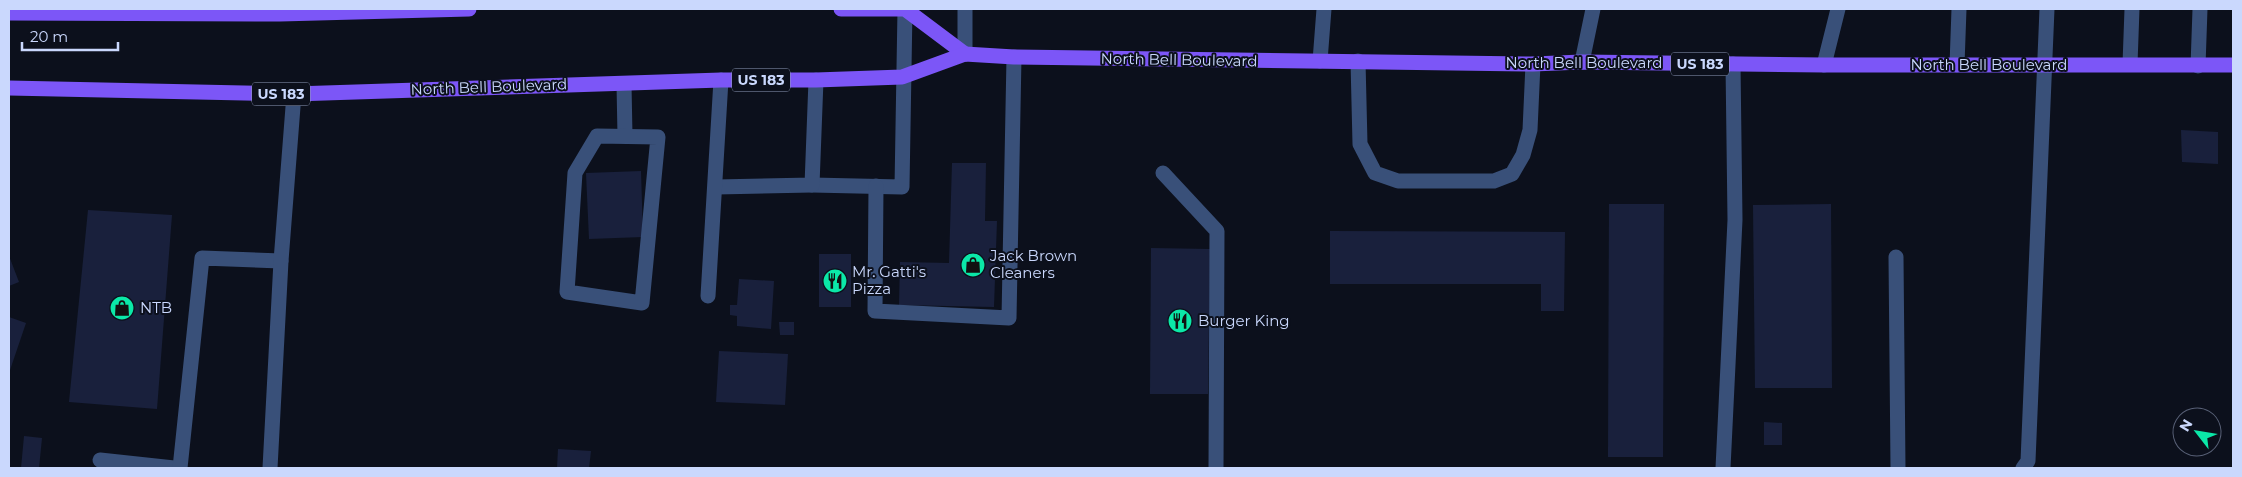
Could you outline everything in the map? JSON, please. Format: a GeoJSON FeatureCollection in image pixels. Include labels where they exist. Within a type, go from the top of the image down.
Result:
{"type":"FeatureCollection","features":[{"type":"Feature","properties":{"kind":"main road"},"geometry":{"type":"LineString","coordinates":[[9,13],[469,9]]}},
{"type":"Feature","properties":{"kind":"main road"},"geometry":{"type":"LineString","coordinates":[[841,9],[905,9],[965,54]]}},
{"type":"Feature","properties":{"kind":"main road","name":"North Bell Boulevard"},"geometry":{"type":"LineString","coordinates":[[9,88],[294,94],[721,80],[816,80],[902,77],[965,54],[1014,58],[1533,64],[1582,62],[1824,65],[2233,65]]}},
{"type":"Feature","properties":{"kind":"street"},"geometry":{"type":"LineString","coordinates":[[716,187],[812,185],[902,187],[902,77],[905,9]]}},
{"type":"Feature","properties":{"kind":"street"},"geometry":{"type":"LineString","coordinates":[[965,9],[965,54]]}},
{"type":"Feature","properties":{"kind":"street"},"geometry":{"type":"LineString","coordinates":[[1320,61],[1324,9]]}},
{"type":"Feature","properties":{"kind":"street"},"geometry":{"type":"LineString","coordinates":[[1582,62],[1593,9]]}},
{"type":"Feature","properties":{"kind":"street"},"geometry":{"type":"LineString","coordinates":[[1824,65],[1838,9]]}},
{"type":"Feature","properties":{"kind":"street"},"geometry":{"type":"LineString","coordinates":[[1957,65],[1959,9]]}},
{"type":"Feature","properties":{"kind":"street"},"geometry":{"type":"LineString","coordinates":[[2023,468],[2028,461],[2043,65],[2047,9]]}},
{"type":"Feature","properties":{"kind":"street"},"geometry":{"type":"LineString","coordinates":[[2130,64],[2132,9]]}},
{"type":"Feature","properties":{"kind":"street"},"geometry":{"type":"LineString","coordinates":[[2198,66],[2200,9]]}},
{"type":"Feature","properties":{"kind":"street"},"geometry":{"type":"LineString","coordinates":[[876,186],[875,312],[1009,318],[1014,58]]}},
{"type":"Feature","properties":{"kind":"street"},"geometry":{"type":"LineString","coordinates":[[1358,61],[1360,144],[1375,173],[1398,181],[1494,181],[1512,174],[1524,155],[1530,130],[1533,64]]}},
{"type":"Feature","properties":{"kind":"street"},"geometry":{"type":"LineString","coordinates":[[1723,468],[1735,220],[1733,64]]}},
{"type":"Feature","properties":{"kind":"street"},"geometry":{"type":"LineString","coordinates":[[708,296],[721,80]]}},
{"type":"Feature","properties":{"kind":"street"},"geometry":{"type":"LineString","coordinates":[[812,185],[816,80]]}},
{"type":"Feature","properties":{"kind":"street"},"geometry":{"type":"LineString","coordinates":[[624,84],[625,136]]}},
{"type":"Feature","properties":{"kind":"street"},"geometry":{"type":"LineString","coordinates":[[270,468],[281,261],[294,94]]}},
{"type":"Feature","properties":{"kind":"street"},"geometry":{"type":"LineString","coordinates":[[597,136],[625,136],[658,137],[642,303],[567,292],[575,173],[597,136]]}},
{"type":"Feature","properties":{"kind":"street"},"geometry":{"type":"LineString","coordinates":[[1163,173],[1217,231],[1216,468]]}},
{"type":"Feature","properties":{"kind":"street"},"geometry":{"type":"LineString","coordinates":[[1896,257],[1898,468]]}},
{"type":"Feature","properties":{"kind":"street"},"geometry":{"type":"LineString","coordinates":[[180,468],[202,258],[281,261]]}},
{"type":"Feature","properties":{"kind":"street"},"geometry":{"type":"LineString","coordinates":[[100,460],[174,468]]}},
{"type":"Feature","properties":{"kind":"building"},"geometry":{"type":"Polygon","coordinates":[[[2181,130],[2218,132],[2218,164],[2182,162],[2181,130]]]}},
{"type":"Feature","properties":{"kind":"building"},"geometry":{"type":"Polygon","coordinates":[[[952,163],[986,163],[985,221],[997,221],[994,307],[899,305],[900,262],[949,263],[952,163]]]}},
{"type":"Feature","properties":{"kind":"building"},"geometry":{"type":"Polygon","coordinates":[[[641,171],[643,237],[589,239],[586,173],[641,171]]]}},
{"type":"Feature","properties":{"kind":"building"},"geometry":{"type":"Polygon","coordinates":[[[1609,204],[1664,204],[1663,457],[1608,457],[1609,204]]]}},
{"type":"Feature","properties":{"kind":"building"},"geometry":{"type":"Polygon","coordinates":[[[1831,204],[1832,388],[1755,388],[1753,205],[1831,204]]]}},
{"type":"Feature","properties":{"kind":"building","name":"NTB"},"geometry":{"type":"Polygon","coordinates":[[[88,210],[172,215],[157,409],[69,402],[88,210]]]}},
{"type":"Feature","properties":{"kind":"building"},"geometry":{"type":"Polygon","coordinates":[[[1330,231],[1565,232],[1564,311],[1541,311],[1541,284],[1330,284],[1330,231]]]}},
{"type":"Feature","properties":{"kind":"building","name":"Burger King"},"geometry":{"type":"Polygon","coordinates":[[[1151,248],[1210,249],[1208,394],[1150,394],[1151,248]]]}},
{"type":"Feature","properties":{"kind":"building","name":"Mr. Gatti's Pizza"},"geometry":{"type":"Polygon","coordinates":[[[819,254],[851,254],[851,307],[819,307],[819,254]]]}},
{"type":"Feature","properties":{"kind":"building"},"geometry":{"type":"Polygon","coordinates":[[[9,256],[19,282],[9,286],[9,256]]]}},
{"type":"Feature","properties":{"kind":"building"},"geometry":{"type":"Polygon","coordinates":[[[739,279],[774,281],[771,329],[737,326],[737,316],[730,315],[730,305],[737,305],[739,279]]]}},
{"type":"Feature","properties":{"kind":"building"},"geometry":{"type":"Polygon","coordinates":[[[9,317],[26,323],[9,373],[9,317]]]}},
{"type":"Feature","properties":{"kind":"building"},"geometry":{"type":"Polygon","coordinates":[[[779,322],[794,322],[794,335],[780,335],[779,322]]]}},
{"type":"Feature","properties":{"kind":"building"},"geometry":{"type":"Polygon","coordinates":[[[719,351],[788,354],[785,405],[716,402],[719,351]]]}},
{"type":"Feature","properties":{"kind":"building"},"geometry":{"type":"Polygon","coordinates":[[[1764,422],[1782,423],[1782,445],[1764,445],[1764,422]]]}},
{"type":"Feature","properties":{"kind":"building"},"geometry":{"type":"Polygon","coordinates":[[[24,436],[42,438],[39,468],[21,468],[24,436]]]}},
{"type":"Feature","properties":{"kind":"building"},"geometry":{"type":"Polygon","coordinates":[[[558,449],[591,451],[589,468],[557,468],[558,449]]]}},
{"type":"Feature","properties":{"kind":"place","name":"Jack Brown Cleaners"},"geometry":{"type":"Point","coordinates":[973,265]}},
{"type":"Feature","properties":{"kind":"place","name":"Mr. Gatti's Pizza"},"geometry":{"type":"Point","coordinates":[835,281]}},
{"type":"Feature","properties":{"kind":"place","name":"NTB"},"geometry":{"type":"Point","coordinates":[122,308]}},
{"type":"Feature","properties":{"kind":"place","name":"Burger King"},"geometry":{"type":"Point","coordinates":[1180,321]}}]}
